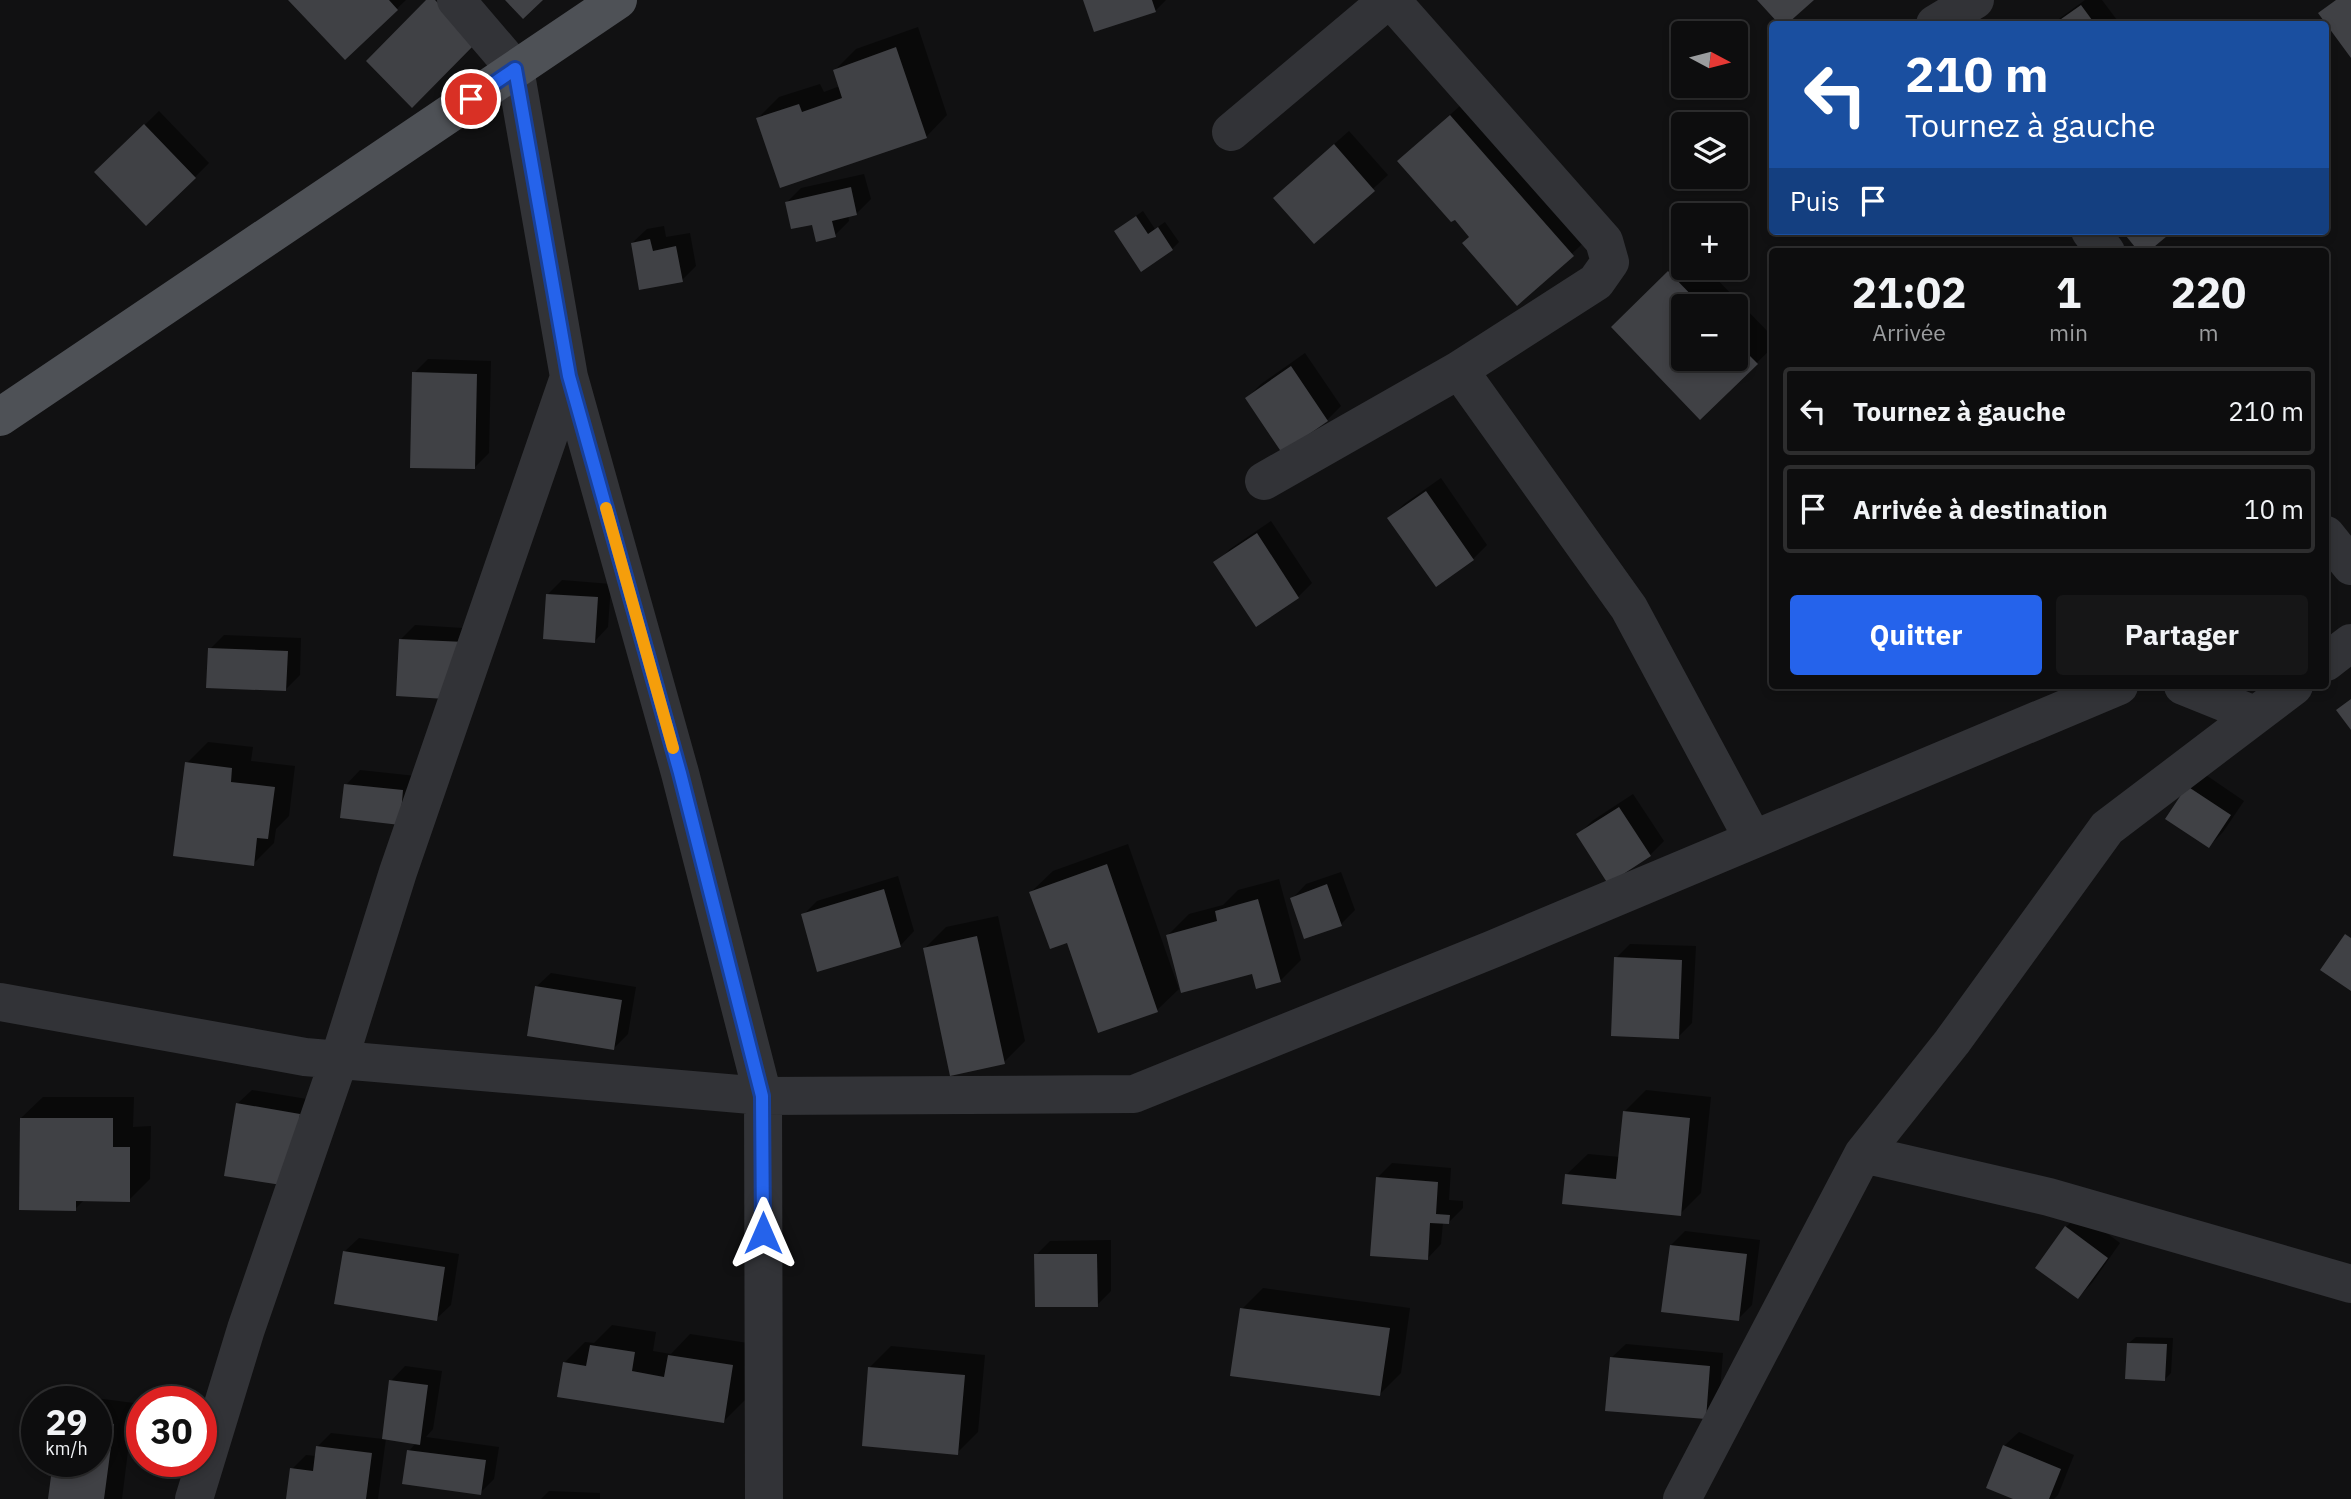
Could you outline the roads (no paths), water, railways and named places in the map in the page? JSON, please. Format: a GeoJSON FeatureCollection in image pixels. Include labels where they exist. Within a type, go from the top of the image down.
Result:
{"type":"FeatureCollection","features":[{"type":"Feature","properties":{"kind":"main road"},"geometry":{"type":"LineString","coordinates":[[0,417],[618,0]]}},
{"type":"Feature","properties":{"kind":"street"},"geometry":{"type":"LineString","coordinates":[[456,0],[515,69],[569,376],[680,773],[762,1096],[764,1499]]}},
{"type":"Feature","properties":{"kind":"street"},"geometry":{"type":"LineString","coordinates":[[1231,132],[1390,0],[1604,241],[1610,262],[1596,282],[1459,370],[1264,481]]}},
{"type":"Feature","properties":{"kind":"street"},"geometry":{"type":"LineString","coordinates":[[1912,0],[1930,21]]}},
{"type":"Feature","properties":{"kind":"street"},"geometry":{"type":"LineString","coordinates":[[1937,21],[1975,0]]}},
{"type":"Feature","properties":{"kind":"street"},"geometry":{"type":"LineString","coordinates":[[1459,370],[1629,608],[1753,839]]}},
{"type":"Feature","properties":{"kind":"street"},"geometry":{"type":"LineString","coordinates":[[194,1499],[246,1329],[339,1060],[398,872],[569,376]]}},
{"type":"Feature","properties":{"kind":"street"},"geometry":{"type":"LineString","coordinates":[[2329,539],[2351,566]]}},
{"type":"Feature","properties":{"kind":"street"},"geometry":{"type":"LineString","coordinates":[[2329,660],[2351,643]]}},
{"type":"Feature","properties":{"kind":"street"},"geometry":{"type":"LineString","coordinates":[[0,1002],[305,1057],[762,1096],[1134,1094],[1493,948],[2112,689]]}},
{"type":"Feature","properties":{"kind":"street"},"geometry":{"type":"LineString","coordinates":[[2190,689],[2255,715]]}},
{"type":"Feature","properties":{"kind":"street"},"geometry":{"type":"LineString","coordinates":[[1682,1499],[1863,1154],[1952,1042],[2107,828],[2290,689]]}},
{"type":"Feature","properties":{"kind":"street"},"geometry":{"type":"LineString","coordinates":[[1863,1154],[2049,1197],[2351,1284]]}}]}
